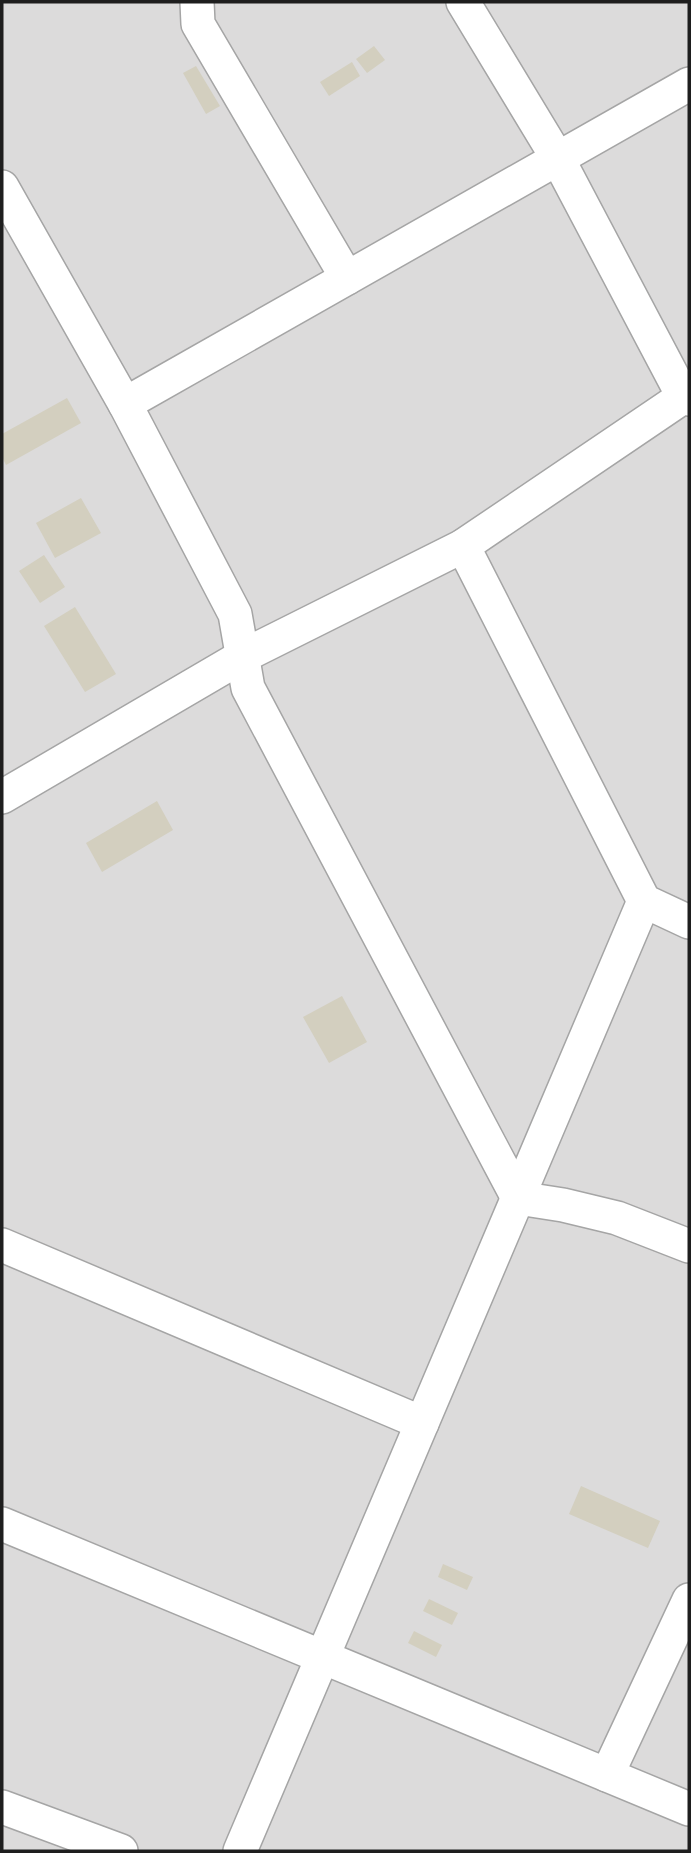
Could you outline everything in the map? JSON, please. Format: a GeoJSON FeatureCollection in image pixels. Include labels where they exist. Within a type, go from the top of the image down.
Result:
{"type":"FeatureCollection","features":[{"type":"Feature","properties":{"kind":"street"},"geometry":{"type":"LineString","coordinates":[[197,2],[198,24],[347,278]]}},
{"type":"Feature","properties":{"kind":"street"},"geometry":{"type":"LineString","coordinates":[[2,797],[243,656],[463,546],[687,396],[558,159],[463,2]]}},
{"type":"Feature","properties":{"kind":"street"},"geometry":{"type":"LineString","coordinates":[[125,404],[689,84]]}},
{"type":"Feature","properties":{"kind":"street"},"geometry":{"type":"LineString","coordinates":[[2,187],[125,404],[235,614],[248,688],[518,1198]]}},
{"type":"Feature","properties":{"kind":"street"},"geometry":{"type":"LineString","coordinates":[[463,546],[644,901],[689,922]]}},
{"type":"Feature","properties":{"kind":"street"},"geometry":{"type":"LineString","coordinates":[[240,1851],[644,901]]}},
{"type":"Feature","properties":{"kind":"street"},"geometry":{"type":"LineString","coordinates":[[518,1198],[617,1218],[689,1246]]}},
{"type":"Feature","properties":{"kind":"street"},"geometry":{"type":"LineString","coordinates":[[2,1245],[422,1423]]}},
{"type":"Feature","properties":{"kind":"street"},"geometry":{"type":"LineString","coordinates":[[2,1524],[689,1809]]}},
{"type":"Feature","properties":{"kind":"street"},"geometry":{"type":"LineString","coordinates":[[607,1775],[689,1600]]}},
{"type":"Feature","properties":{"kind":"street"},"geometry":{"type":"LineString","coordinates":[[2,1807],[121,1851]]}},
{"type":"Feature","properties":{"kind":"shaded area"},"geometry":{"type":"Polygon","coordinates":[[[2,2],[689,2],[689,1851],[2,1851],[2,2]]]}},
{"type":"Feature","properties":{"kind":"building"},"geometry":{"type":"Polygon","coordinates":[[[374,46],[385,60],[367,73],[356,59],[374,46]]]}},
{"type":"Feature","properties":{"kind":"building"},"geometry":{"type":"Polygon","coordinates":[[[352,62],[360,76],[329,96],[320,82],[352,62]]]}},
{"type":"Feature","properties":{"kind":"building"},"geometry":{"type":"Polygon","coordinates":[[[196,66],[220,106],[206,114],[183,73],[196,66]]]}},
{"type":"Feature","properties":{"kind":"building"},"geometry":{"type":"Polygon","coordinates":[[[67,398],[81,423],[6,465],[2,457],[2,434],[67,398]]]}},
{"type":"Feature","properties":{"kind":"building"},"geometry":{"type":"Polygon","coordinates":[[[81,498],[101,533],[55,558],[36,523],[81,498]]]}},
{"type":"Feature","properties":{"kind":"building"},"geometry":{"type":"Polygon","coordinates":[[[44,555],[65,587],[40,603],[19,571],[44,555]]]}},
{"type":"Feature","properties":{"kind":"building"},"geometry":{"type":"Polygon","coordinates":[[[75,607],[116,674],[85,692],[44,626],[75,607]]]}},
{"type":"Feature","properties":{"kind":"building"},"geometry":{"type":"Polygon","coordinates":[[[157,801],[173,830],[102,872],[86,843],[157,801]]]}},
{"type":"Feature","properties":{"kind":"building"},"geometry":{"type":"Polygon","coordinates":[[[342,996],[367,1042],[329,1063],[303,1017],[342,996]]]}},
{"type":"Feature","properties":{"kind":"building"},"geometry":{"type":"Polygon","coordinates":[[[581,1486],[660,1521],[648,1548],[569,1514],[581,1486]]]}},
{"type":"Feature","properties":{"kind":"building"},"geometry":{"type":"Polygon","coordinates":[[[443,1564],[473,1577],[467,1590],[438,1577],[443,1564]]]}},
{"type":"Feature","properties":{"kind":"building"},"geometry":{"type":"Polygon","coordinates":[[[429,1599],[458,1613],[452,1625],[423,1611],[429,1599]]]}},
{"type":"Feature","properties":{"kind":"building"},"geometry":{"type":"Polygon","coordinates":[[[414,1631],[442,1645],[436,1657],[408,1643],[414,1631]]]}}]}
